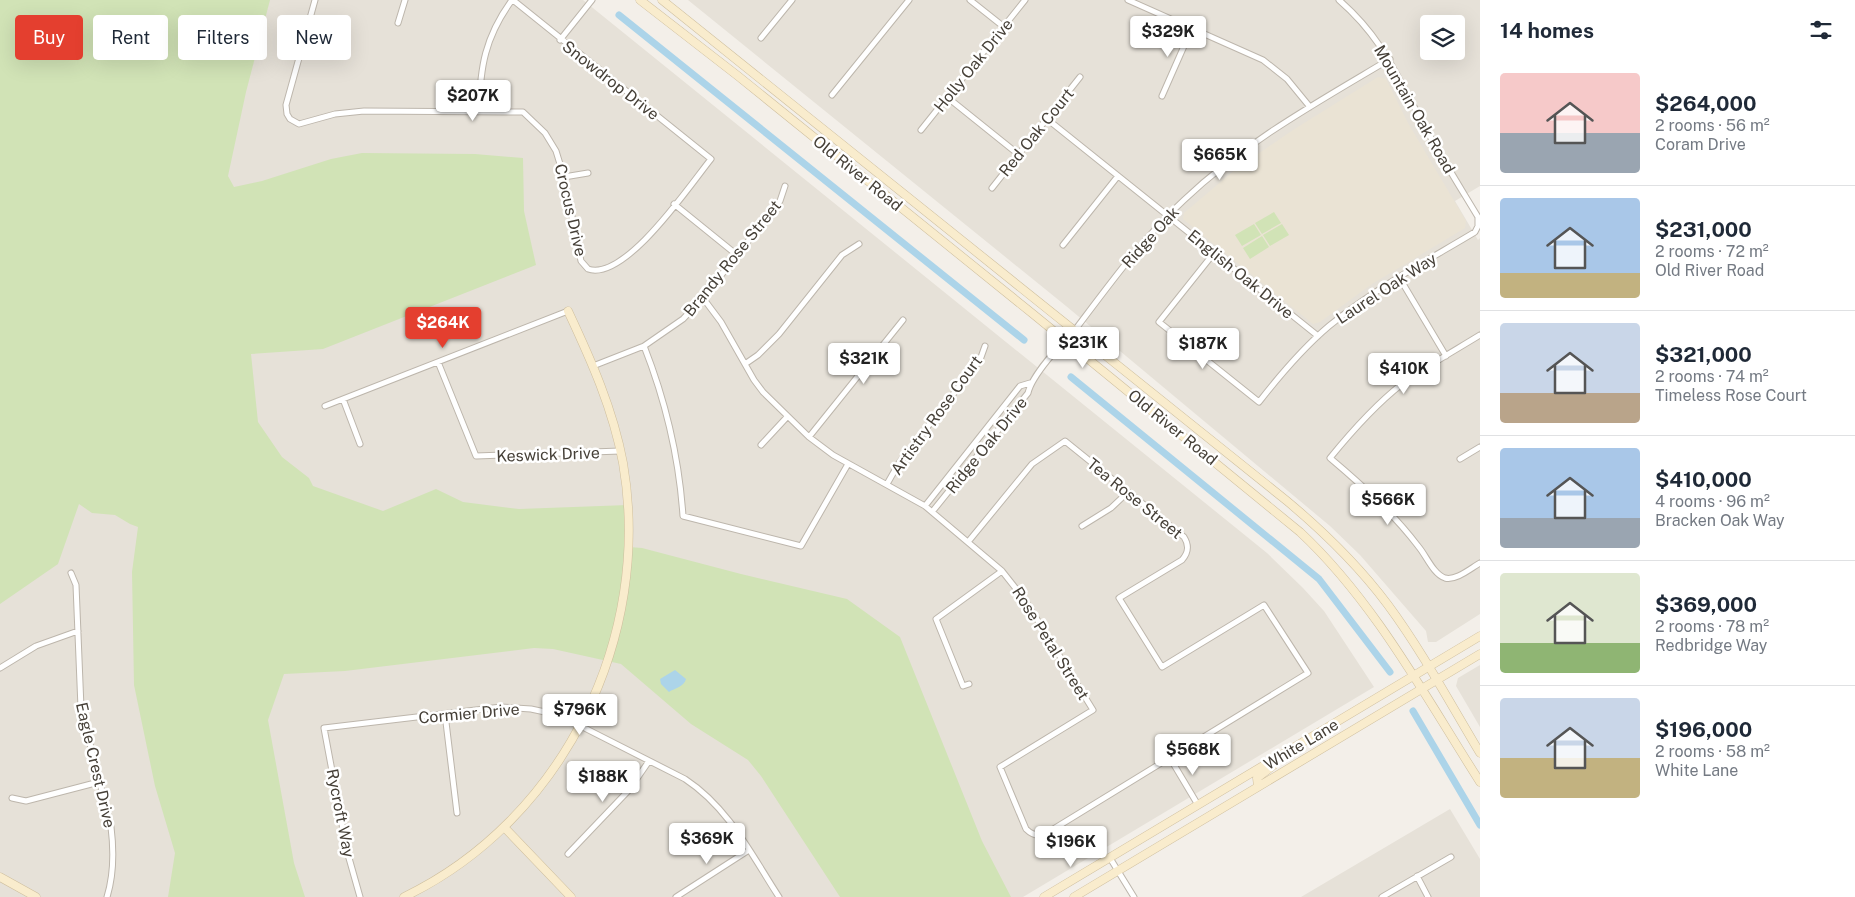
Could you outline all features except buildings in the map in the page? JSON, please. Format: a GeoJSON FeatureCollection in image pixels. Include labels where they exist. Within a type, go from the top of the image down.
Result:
{"type":"FeatureCollection","features":[{"type":"Feature","properties":{"kind":"main road","name":"Old River Road"},"geometry":{"type":"LineString","coordinates":[[640,0],[738,76],[1278,513],[1314,545],[1370,612],[1480,782]]}},
{"type":"Feature","properties":{"kind":"main road","name":"Old River Road"},"geometry":{"type":"LineString","coordinates":[[662,0],[1075,330],[1326,534],[1368,579],[1405,628],[1480,753]]}},
{"type":"Feature","properties":{"kind":"main road"},"geometry":{"type":"LineString","coordinates":[[404,897],[415,895],[460,864],[504,827],[537,790],[580,725],[593,699],[616,634],[625,585],[628,547],[628,514],[620,451],[608,403],[568,311]]}},
{"type":"Feature","properties":{"kind":"main road","name":"White Lane"},"geometry":{"type":"LineString","coordinates":[[1044,897],[1480,636]]}},
{"type":"Feature","properties":{"kind":"main road","name":"White Lane"},"geometry":{"type":"LineString","coordinates":[[1074,897],[1480,654]]}},
{"type":"Feature","properties":{"kind":"main road"},"geometry":{"type":"LineString","coordinates":[[1258,787],[1257,778],[1284,759],[1289,751]]}},
{"type":"Feature","properties":{"kind":"main road"},"geometry":{"type":"LineString","coordinates":[[504,827],[571,897]]}},
{"type":"Feature","properties":{"kind":"main road"},"geometry":{"type":"LineString","coordinates":[[0,877],[36,897]]}},
{"type":"Feature","properties":{"kind":"street","name":"Crocus Drive"},"geometry":{"type":"LineString","coordinates":[[315,0],[286,105],[287,114],[299,124],[350,112],[523,112],[537,124],[551,142],[561,162],[581,261],[588,269],[600,271],[626,258],[642,244],[674,204]]}},
{"type":"Feature","properties":{"kind":"street"},"geometry":{"type":"LineString","coordinates":[[398,24],[405,0]]}},
{"type":"Feature","properties":{"kind":"street"},"geometry":{"type":"LineString","coordinates":[[479,112],[480,82],[485,52],[495,26],[512,0]]}},
{"type":"Feature","properties":{"kind":"street","name":"Snowdrop Drive"},"geometry":{"type":"LineString","coordinates":[[512,0],[711,159],[674,204]]}},
{"type":"Feature","properties":{"kind":"street"},"geometry":{"type":"LineString","coordinates":[[560,40],[592,0]]}},
{"type":"Feature","properties":{"kind":"street"},"geometry":{"type":"LineString","coordinates":[[761,38],[792,0]]}},
{"type":"Feature","properties":{"kind":"street"},"geometry":{"type":"LineString","coordinates":[[832,95],[909,0]]}},
{"type":"Feature","properties":{"kind":"street"},"geometry":{"type":"LineString","coordinates":[[970,0],[1004,27]]}},
{"type":"Feature","properties":{"kind":"street","name":"Holly Oak Drive"},"geometry":{"type":"LineString","coordinates":[[921,130],[1025,0]]}},
{"type":"Feature","properties":{"kind":"street"},"geometry":{"type":"LineString","coordinates":[[1128,0],[1263,60],[1287,79],[1310,107]]}},
{"type":"Feature","properties":{"kind":"street","name":"Mountain Oak Road"},"geometry":{"type":"LineString","coordinates":[[1339,0],[1369,30],[1390,59],[1425,127],[1478,217],[1478,226]]}},
{"type":"Feature","properties":{"kind":"street"},"geometry":{"type":"LineString","coordinates":[[1162,96],[1192,28]]}},
{"type":"Feature","properties":{"kind":"street","name":"Ridge Oak"},"geometry":{"type":"LineString","coordinates":[[1075,330],[1131,256],[1200,185],[1237,154],[1390,59]]}},
{"type":"Feature","properties":{"kind":"street","name":"Red Oak Court"},"geometry":{"type":"LineString","coordinates":[[992,188],[1080,77]]}},
{"type":"Feature","properties":{"kind":"street"},"geometry":{"type":"LineString","coordinates":[[947,97],[1018,154]]}},
{"type":"Feature","properties":{"kind":"street","name":"English Oak Drive"},"geometry":{"type":"LineString","coordinates":[[1047,119],[1318,336]]}},
{"type":"Feature","properties":{"kind":"street"},"geometry":{"type":"LineString","coordinates":[[564,177],[588,172]]}},
{"type":"Feature","properties":{"kind":"street"},"geometry":{"type":"LineString","coordinates":[[1063,245],[1118,176]]}},
{"type":"Feature","properties":{"kind":"street","name":"Brandy Rose Street"},"geometry":{"type":"LineString","coordinates":[[593,366],[644,346],[683,319],[703,298],[780,202],[785,186]]}},
{"type":"Feature","properties":{"kind":"street"},"geometry":{"type":"LineString","coordinates":[[674,204],[738,255]]}},
{"type":"Feature","properties":{"kind":"street","name":"Laurel Oak Way"},"geometry":{"type":"LineString","coordinates":[[1214,253],[1159,322],[1259,402],[1282,373],[1318,336],[1352,308],[1399,277],[1475,232],[1478,226]]}},
{"type":"Feature","properties":{"kind":"street"},"geometry":{"type":"LineString","coordinates":[[745,364],[769,344],[842,255],[858,244]]}},
{"type":"Feature","properties":{"kind":"street"},"geometry":{"type":"LineString","coordinates":[[1399,277],[1446,356]]}},
{"type":"Feature","properties":{"kind":"street","name":"Rose Petal Street"},"geometry":{"type":"LineString","coordinates":[[703,298],[721,322],[763,392],[787,417],[833,455],[925,506],[1002,571],[1025,600],[1093,710],[1000,768],[1026,829],[1038,836],[1047,833],[1170,758]]}},
{"type":"Feature","properties":{"kind":"street"},"geometry":{"type":"LineString","coordinates":[[325,406],[568,311]]}},
{"type":"Feature","properties":{"kind":"street"},"geometry":{"type":"LineString","coordinates":[[809,437],[903,320]]}},
{"type":"Feature","properties":{"kind":"street","name":"Ridge Oak Drive"},"geometry":{"type":"LineString","coordinates":[[932,512],[1028,392],[1030,383],[1064,340],[1075,330]]}},
{"type":"Feature","properties":{"kind":"street"},"geometry":{"type":"LineString","coordinates":[[1480,335],[1422,370],[1389,395],[1359,424],[1330,458],[1356,480],[1396,520],[1418,546],[1438,575],[1449,579],[1454,578],[1480,563]]}},
{"type":"Feature","properties":{"kind":"street"},"geometry":{"type":"LineString","coordinates":[[644,346],[669,420],[678,468],[683,516],[801,546],[848,464]]}},
{"type":"Feature","properties":{"kind":"street","name":"Artistry Rose Court"},"geometry":{"type":"LineString","coordinates":[[887,484],[899,463],[980,360],[985,346]]}},
{"type":"Feature","properties":{"kind":"street","name":"Keswick Drive"},"geometry":{"type":"LineString","coordinates":[[438,362],[476,456],[620,451]]}},
{"type":"Feature","properties":{"kind":"street","name":"Ridge Oak Drive"},"geometry":{"type":"LineString","coordinates":[[925,506],[1020,386],[1030,383]]}},
{"type":"Feature","properties":{"kind":"street"},"geometry":{"type":"LineString","coordinates":[[343,399],[360,444]]}},
{"type":"Feature","properties":{"kind":"street"},"geometry":{"type":"LineString","coordinates":[[761,445],[787,417]]}},
{"type":"Feature","properties":{"kind":"street","name":"Tea Rose Street"},"geometry":{"type":"LineString","coordinates":[[968,542],[1032,464],[1065,441],[1184,537],[1187,542],[1187,551],[1180,561],[1120,598],[1162,667],[1264,605],[1308,673],[1170,758]]}},
{"type":"Feature","properties":{"kind":"street"},"geometry":{"type":"LineString","coordinates":[[1460,459],[1480,447]]}},
{"type":"Feature","properties":{"kind":"street"},"geometry":{"type":"LineString","coordinates":[[1082,526],[1111,508],[1128,492]]}},
{"type":"Feature","properties":{"kind":"street"},"geometry":{"type":"LineString","coordinates":[[969,684],[963,686],[936,619],[1002,571]]}},
{"type":"Feature","properties":{"kind":"street","name":"Eagle Crest Drive"},"geometry":{"type":"LineString","coordinates":[[71,573],[76,585],[81,708],[113,843],[112,876],[107,897]]}},
{"type":"Feature","properties":{"kind":"street"},"geometry":{"type":"LineString","coordinates":[[0,668],[36,646],[78,631]]}},
{"type":"Feature","properties":{"kind":"street","name":"Cormier Drive"},"geometry":{"type":"LineString","coordinates":[[324,728],[516,707],[559,715],[685,780],[710,798],[730,821],[779,897]]}},
{"type":"Feature","properties":{"kind":"street"},"geometry":{"type":"LineString","coordinates":[[445,714],[457,813]]}},
{"type":"Feature","properties":{"kind":"street","name":"Rycroft Way"},"geometry":{"type":"LineString","coordinates":[[324,728],[347,851],[360,897]]}},
{"type":"Feature","properties":{"kind":"street"},"geometry":{"type":"LineString","coordinates":[[1170,758],[1198,805]]}},
{"type":"Feature","properties":{"kind":"street"},"geometry":{"type":"LineString","coordinates":[[568,854],[629,790],[650,761]]}},
{"type":"Feature","properties":{"kind":"street"},"geometry":{"type":"LineString","coordinates":[[12,798],[26,801],[99,782]]}},
{"type":"Feature","properties":{"kind":"street"},"geometry":{"type":"LineString","coordinates":[[676,897],[749,850]]}},
{"type":"Feature","properties":{"kind":"street"},"geometry":{"type":"LineString","coordinates":[[1382,897],[1451,857]]}},
{"type":"Feature","properties":{"kind":"street"},"geometry":{"type":"LineString","coordinates":[[1110,858],[1134,897]]}},
{"type":"Feature","properties":{"kind":"street"},"geometry":{"type":"LineString","coordinates":[[1417,876],[1428,897]]}},
{"type":"Feature","properties":{"kind":"shaded area"},"geometry":{"type":"Polygon","coordinates":[[[0,0],[583,0],[1267,553],[1324,611],[1374,687],[1023,897],[0,897],[0,0]]]}},
{"type":"Feature","properties":{"kind":"shaded area"},"geometry":{"type":"Polygon","coordinates":[[[688,0],[1480,0],[1480,186],[1455,201],[1478,240],[1480,238],[1480,614],[1436,642],[1428,642],[1426,631],[1360,555],[1330,526],[1066,306],[688,0]]]}},
{"type":"Feature","properties":{"kind":"shaded area"},"geometry":{"type":"Polygon","coordinates":[[[1378,77],[1386,79],[1408,123],[1466,221],[1465,228],[1372,284],[1320,322],[1313,324],[1183,219],[1184,213],[1236,169],[1293,130],[1378,77]]]}},
{"type":"Feature","properties":{"kind":"shaded area"},"geometry":{"type":"Polygon","coordinates":[[[1480,665],[1480,727],[1456,686],[1458,678],[1480,665]]]}},
{"type":"Feature","properties":{"kind":"shaded area"},"geometry":{"type":"Polygon","coordinates":[[[1450,809],[1480,859],[1480,897],[1301,897],[1450,809]]]}},
{"type":"Feature","properties":{"kind":"green space"},"geometry":{"type":"Polygon","coordinates":[[[0,0],[270,0],[266,15],[178,15],[178,60],[254,60],[228,176],[234,187],[262,181],[331,159],[362,153],[475,154],[523,158],[524,211],[536,265],[323,349],[251,354],[258,422],[282,457],[309,478],[313,486],[383,511],[436,489],[463,502],[519,509],[628,505],[629,547],[642,548],[847,599],[900,637],[982,841],[1011,897],[840,897],[761,776],[748,760],[691,724],[621,664],[553,649],[534,648],[345,671],[284,674],[268,720],[294,863],[305,897],[168,897],[175,853],[155,786],[134,685],[132,572],[138,527],[115,515],[92,513],[79,504],[58,564],[0,604],[0,0]]]}},
{"type":"Feature","properties":{"kind":"green space"},"geometry":{"type":"Polygon","coordinates":[[[1274,212],[1281,223],[1262,234],[1255,223],[1274,212]]]}},
{"type":"Feature","properties":{"kind":"green space"},"geometry":{"type":"Polygon","coordinates":[[[1254,224],[1261,235],[1242,246],[1235,235],[1254,224]]]}},
{"type":"Feature","properties":{"kind":"green space"},"geometry":{"type":"Polygon","coordinates":[[[1282,224],[1289,235],[1270,246],[1263,235],[1282,224]]]}},
{"type":"Feature","properties":{"kind":"green space"},"geometry":{"type":"Polygon","coordinates":[[[1262,236],[1269,247],[1250,259],[1243,248],[1262,236]]]}},
{"type":"Feature","properties":{"kind":"water"},"geometry":{"type":"Polygon","coordinates":[[[675,670],[686,679],[681,686],[669,692],[661,684],[660,679],[675,670]]]}},
{"type":"Feature","properties":{"kind":"waterway"},"geometry":{"type":"LineString","coordinates":[[619,15],[1024,340]]}},
{"type":"Feature","properties":{"kind":"waterway"},"geometry":{"type":"LineString","coordinates":[[1071,377],[1319,579],[1390,672]]}},
{"type":"Feature","properties":{"kind":"waterway"},"geometry":{"type":"LineString","coordinates":[[1413,711],[1480,825]]}}]}
